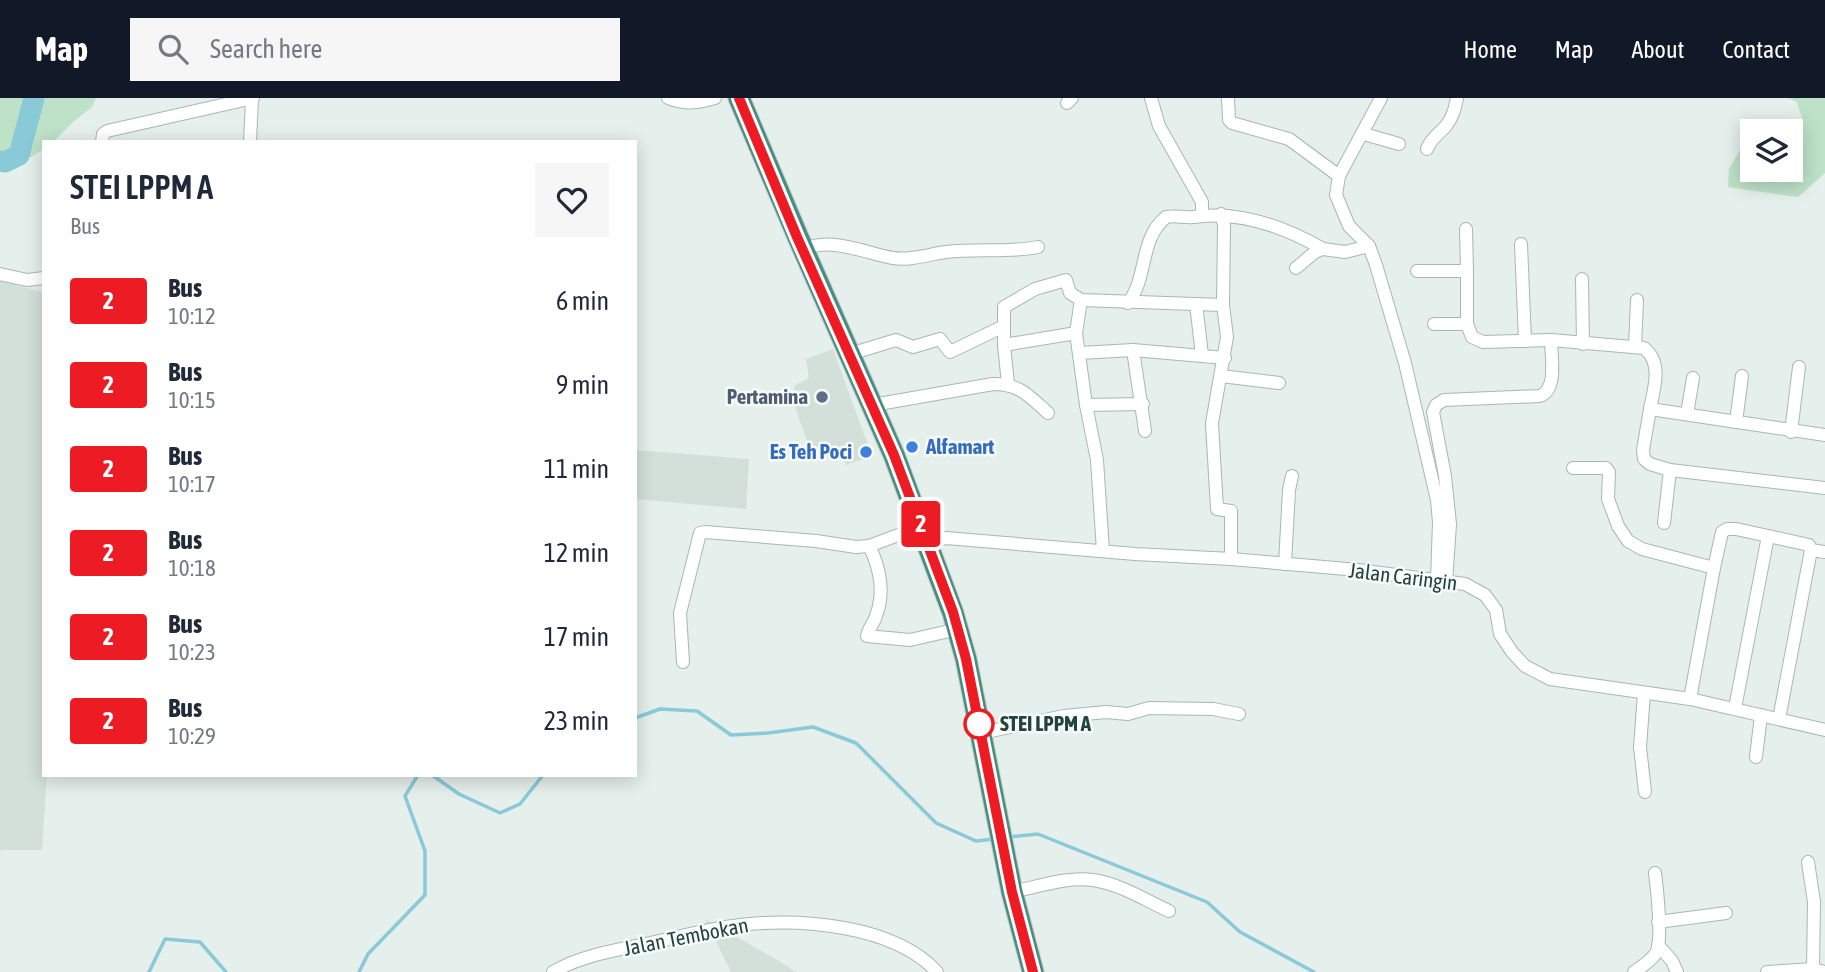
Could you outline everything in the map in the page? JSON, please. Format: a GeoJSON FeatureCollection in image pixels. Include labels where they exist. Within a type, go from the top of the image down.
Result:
{"type":"FeatureCollection","features":[{"type":"Feature","properties":{"kind":"highway"},"geometry":{"type":"LineString","coordinates":[[739,98],[803,250],[873,405],[925,535],[958,629],[1012,892],[1033,972]]}},
{"type":"Feature","properties":{"kind":"street"},"geometry":{"type":"LineString","coordinates":[[102,140],[103,134],[107,131],[252,98],[250,140]]}},
{"type":"Feature","properties":{"kind":"street"},"geometry":{"type":"LineString","coordinates":[[668,98],[693,104],[715,98]]}},
{"type":"Feature","properties":{"kind":"street"},"geometry":{"type":"LineString","coordinates":[[1152,98],[1159,126],[1202,202],[1202,214]]}},
{"type":"Feature","properties":{"kind":"street"},"geometry":{"type":"LineString","coordinates":[[1228,98],[1229,120],[1232,123],[1289,139],[1339,176]]}},
{"type":"Feature","properties":{"kind":"street"},"geometry":{"type":"LineString","coordinates":[[1381,98],[1339,176],[1336,195],[1354,232],[1369,246],[1405,363],[1437,500],[1442,581]]}},
{"type":"Feature","properties":{"kind":"street"},"geometry":{"type":"LineString","coordinates":[[1427,149],[1429,142],[1444,128],[1453,114],[1457,98]]}},
{"type":"Feature","properties":{"kind":"street"},"geometry":{"type":"LineString","coordinates":[[1364,134],[1399,144]]}},
{"type":"Feature","properties":{"kind":"street"},"geometry":{"type":"LineString","coordinates":[[1222,214],[1223,305],[1227,337],[1212,423],[1213,469],[1217,509],[1231,512],[1231,559]]}},
{"type":"Feature","properties":{"kind":"street"},"geometry":{"type":"LineString","coordinates":[[1128,303],[1136,288],[1153,233],[1160,222],[1171,216],[1222,214],[1283,228],[1323,249],[1345,252],[1369,246]]}},
{"type":"Feature","properties":{"kind":"street"},"geometry":{"type":"LineString","coordinates":[[1466,229],[1467,324],[1472,337],[1483,342],[1551,340],[1644,348],[1652,355],[1656,364],[1643,450],[1644,459],[1650,464],[1670,470],[1825,488]]}},
{"type":"Feature","properties":{"kind":"street"},"geometry":{"type":"LineString","coordinates":[[803,250],[823,244],[896,258],[911,258],[947,252],[1038,247]]}},
{"type":"Feature","properties":{"kind":"street"},"geometry":{"type":"LineString","coordinates":[[1521,244],[1525,341]]}},
{"type":"Feature","properties":{"kind":"street"},"geometry":{"type":"LineString","coordinates":[[1296,268],[1315,252],[1323,249]]}},
{"type":"Feature","properties":{"kind":"street"},"geometry":{"type":"LineString","coordinates":[[1417,271],[1467,271]]}},
{"type":"Feature","properties":{"kind":"street"},"geometry":{"type":"LineString","coordinates":[[0,274],[27,280],[42,278]]}},
{"type":"Feature","properties":{"kind":"street"},"geometry":{"type":"LineString","coordinates":[[1583,279],[1583,344]]}},
{"type":"Feature","properties":{"kind":"street"},"geometry":{"type":"LineString","coordinates":[[1008,384],[1004,307],[1052,283],[1066,280],[1070,293],[1081,300],[1223,305]]}},
{"type":"Feature","properties":{"kind":"street"},"geometry":{"type":"LineString","coordinates":[[1081,300],[1076,333],[1097,460],[1103,551]]}},
{"type":"Feature","properties":{"kind":"street"},"geometry":{"type":"LineString","coordinates":[[1635,347],[1637,300]]}},
{"type":"Feature","properties":{"kind":"street"},"geometry":{"type":"LineString","coordinates":[[1196,304],[1202,355]]}},
{"type":"Feature","properties":{"kind":"street"},"geometry":{"type":"LineString","coordinates":[[1434,324],[1467,324]]}},
{"type":"Feature","properties":{"kind":"street"},"geometry":{"type":"LineString","coordinates":[[850,354],[896,340],[913,347],[940,339],[950,352],[1004,326]]}},
{"type":"Feature","properties":{"kind":"street"},"geometry":{"type":"LineString","coordinates":[[1004,345],[1076,333]]}},
{"type":"Feature","properties":{"kind":"street"},"geometry":{"type":"LineString","coordinates":[[1442,581],[1450,524],[1445,476],[1433,420],[1436,405],[1444,400],[1545,394],[1550,388],[1551,340]]}},
{"type":"Feature","properties":{"kind":"street"},"geometry":{"type":"LineString","coordinates":[[1080,353],[1133,350],[1225,358]]}},
{"type":"Feature","properties":{"kind":"street"},"geometry":{"type":"LineString","coordinates":[[1133,350],[1145,431]]}},
{"type":"Feature","properties":{"kind":"street"},"geometry":{"type":"LineString","coordinates":[[1791,432],[1799,367]]}},
{"type":"Feature","properties":{"kind":"street"},"geometry":{"type":"LineString","coordinates":[[1220,376],[1279,383]]}},
{"type":"Feature","properties":{"kind":"street"},"geometry":{"type":"LineString","coordinates":[[1736,422],[1742,376]]}},
{"type":"Feature","properties":{"kind":"street"},"geometry":{"type":"LineString","coordinates":[[1687,414],[1693,378]]}},
{"type":"Feature","properties":{"kind":"street"},"geometry":{"type":"LineString","coordinates":[[873,405],[993,384],[1008,384],[1020,388],[1048,413]]}},
{"type":"Feature","properties":{"kind":"street"},"geometry":{"type":"LineString","coordinates":[[1086,405],[1143,404]]}},
{"type":"Feature","properties":{"kind":"street"},"geometry":{"type":"LineString","coordinates":[[1650,409],[1825,435]]}},
{"type":"Feature","properties":{"kind":"street"},"geometry":{"type":"LineString","coordinates":[[1419,422],[1433,420]]}},
{"type":"Feature","properties":{"kind":"street"},"geometry":{"type":"LineString","coordinates":[[1573,468],[1606,468],[1609,472],[1608,499],[1618,526],[1628,541],[1642,550],[1714,568]]}},
{"type":"Feature","properties":{"kind":"street"},"geometry":{"type":"LineString","coordinates":[[1664,523],[1670,470]]}},
{"type":"Feature","properties":{"kind":"street"},"geometry":{"type":"LineString","coordinates":[[1285,564],[1292,476]]}},
{"type":"Feature","properties":{"kind":"street"},"geometry":{"type":"LineString","coordinates":[[1690,699],[1723,532],[1727,529],[1809,545],[1811,550],[1779,719]]}},
{"type":"Feature","properties":{"kind":"street"},"geometry":{"type":"LineString","coordinates":[[683,662],[680,614],[698,536],[705,531],[856,547],[869,546],[877,562],[881,598],[867,636],[910,640],[958,629]]}},
{"type":"Feature","properties":{"kind":"street","name":"Jalan Caringin"},"geometry":{"type":"LineString","coordinates":[[869,546],[925,535],[1231,559],[1465,584],[1485,594],[1496,610],[1500,634],[1512,652],[1525,666],[1550,679],[1690,699],[1779,719],[1824,725]]}},
{"type":"Feature","properties":{"kind":"street"},"geometry":{"type":"LineString","coordinates":[[1735,708],[1768,536]]}},
{"type":"Feature","properties":{"kind":"street"},"geometry":{"type":"LineString","coordinates":[[1811,550],[1825,552]]}},
{"type":"Feature","properties":{"kind":"street"},"geometry":{"type":"LineString","coordinates":[[1644,693],[1640,747],[1645,792]]}},
{"type":"Feature","properties":{"kind":"street"},"geometry":{"type":"LineString","coordinates":[[981,733],[1064,716],[1106,712],[1128,714],[1149,708],[1213,709],[1239,714]]}},
{"type":"Feature","properties":{"kind":"street"},"geometry":{"type":"LineString","coordinates":[[1756,757],[1761,715]]}},
{"type":"Feature","properties":{"kind":"street"},"geometry":{"type":"LineString","coordinates":[[1768,972],[1819,970],[1808,862]]}},
{"type":"Feature","properties":{"kind":"street"},"geometry":{"type":"LineString","coordinates":[[1634,972],[1656,954],[1658,945],[1658,892],[1655,873]]}},
{"type":"Feature","properties":{"kind":"street"},"geometry":{"type":"LineString","coordinates":[[1012,892],[1064,881],[1091,879],[1112,885],[1169,911]]}},
{"type":"Feature","properties":{"kind":"street"},"geometry":{"type":"LineString","coordinates":[[1658,922],[1726,913]]}},
{"type":"Feature","properties":{"kind":"street","name":"Jalan Tembokan"},"geometry":{"type":"LineString","coordinates":[[553,972],[579,960],[632,946],[738,925],[757,924],[847,928],[881,936],[910,949],[925,959],[937,972]]}},
{"type":"Feature","properties":{"kind":"street"},"geometry":{"type":"LineString","coordinates":[[1658,945],[1672,961],[1677,972]]}},
{"type":"Feature","properties":{"kind":"shaded area"},"geometry":{"type":"Polygon","coordinates":[[[0,280],[42,292],[42,777],[47,777],[42,850],[1,850],[0,854],[0,280]]]}},
{"type":"Feature","properties":{"kind":"shaded area","name":"Pertamina"},"geometry":{"type":"Polygon","coordinates":[[[833,349],[872,456],[846,465],[838,449],[810,449],[795,407],[794,386],[809,378],[806,359],[833,349]]]}},
{"type":"Feature","properties":{"kind":"shaded area"},"geometry":{"type":"Polygon","coordinates":[[[637,450],[749,459],[746,509],[637,499],[637,450]]]}},
{"type":"Feature","properties":{"kind":"shaded area"},"geometry":{"type":"Polygon","coordinates":[[[705,919],[779,961],[796,972],[731,972],[705,919]]]}},
{"type":"Feature","properties":{"kind":"green space"},"geometry":{"type":"Polygon","coordinates":[[[0,98],[96,98],[92,107],[55,140],[42,140],[42,150],[18,163],[0,166],[0,98]]]}},
{"type":"Feature","properties":{"kind":"green space"},"geometry":{"type":"Polygon","coordinates":[[[1788,98],[1825,98],[1825,173],[1798,197],[1728,187],[1729,169],[1740,150],[1740,182],[1803,182],[1803,119],[1797,102],[1788,98]]]}},
{"type":"Feature","properties":{"kind":"waterway"},"geometry":{"type":"LineString","coordinates":[[0,161],[5,162],[19,155],[34,98]]}},
{"type":"Feature","properties":{"kind":"waterway"},"geometry":{"type":"LineString","coordinates":[[637,717],[660,709],[697,711],[731,735],[813,727],[856,743],[936,823],[976,841],[994,839]]}},
{"type":"Feature","properties":{"kind":"waterway"},"geometry":{"type":"LineString","coordinates":[[359,972],[368,954],[425,895],[425,851],[405,796],[417,777]]}},
{"type":"Feature","properties":{"kind":"waterway"},"geometry":{"type":"LineString","coordinates":[[435,777],[459,794],[500,813],[520,804],[541,777]]}},
{"type":"Feature","properties":{"kind":"waterway"},"geometry":{"type":"LineString","coordinates":[[1008,837],[1038,834],[1207,902],[1240,932],[1314,972]]}},
{"type":"Feature","properties":{"kind":"waterway"},"geometry":{"type":"LineString","coordinates":[[149,972],[165,939],[200,942],[226,972]]}},
{"type":"Feature","properties":{"kind":"bus line","name":"2"},"geometry":{"type":"LineString","coordinates":[[739,98],[797,237],[894,455],[953,612],[966,659],[1012,892],[1033,972]]}},
{"type":"Feature","properties":{"kind":"place","name":"Pertamina"},"geometry":{"type":"Point","coordinates":[822,397]}},
{"type":"Feature","properties":{"kind":"place","name":"Alfamart"},"geometry":{"type":"Point","coordinates":[912,447]}},
{"type":"Feature","properties":{"kind":"place","name":"Es Teh Poci"},"geometry":{"type":"Point","coordinates":[866,452]}},
{"type":"Feature","properties":{"kind":"place","name":"STEI LPPM A"},"geometry":{"type":"Point","coordinates":[979,724]}}]}
